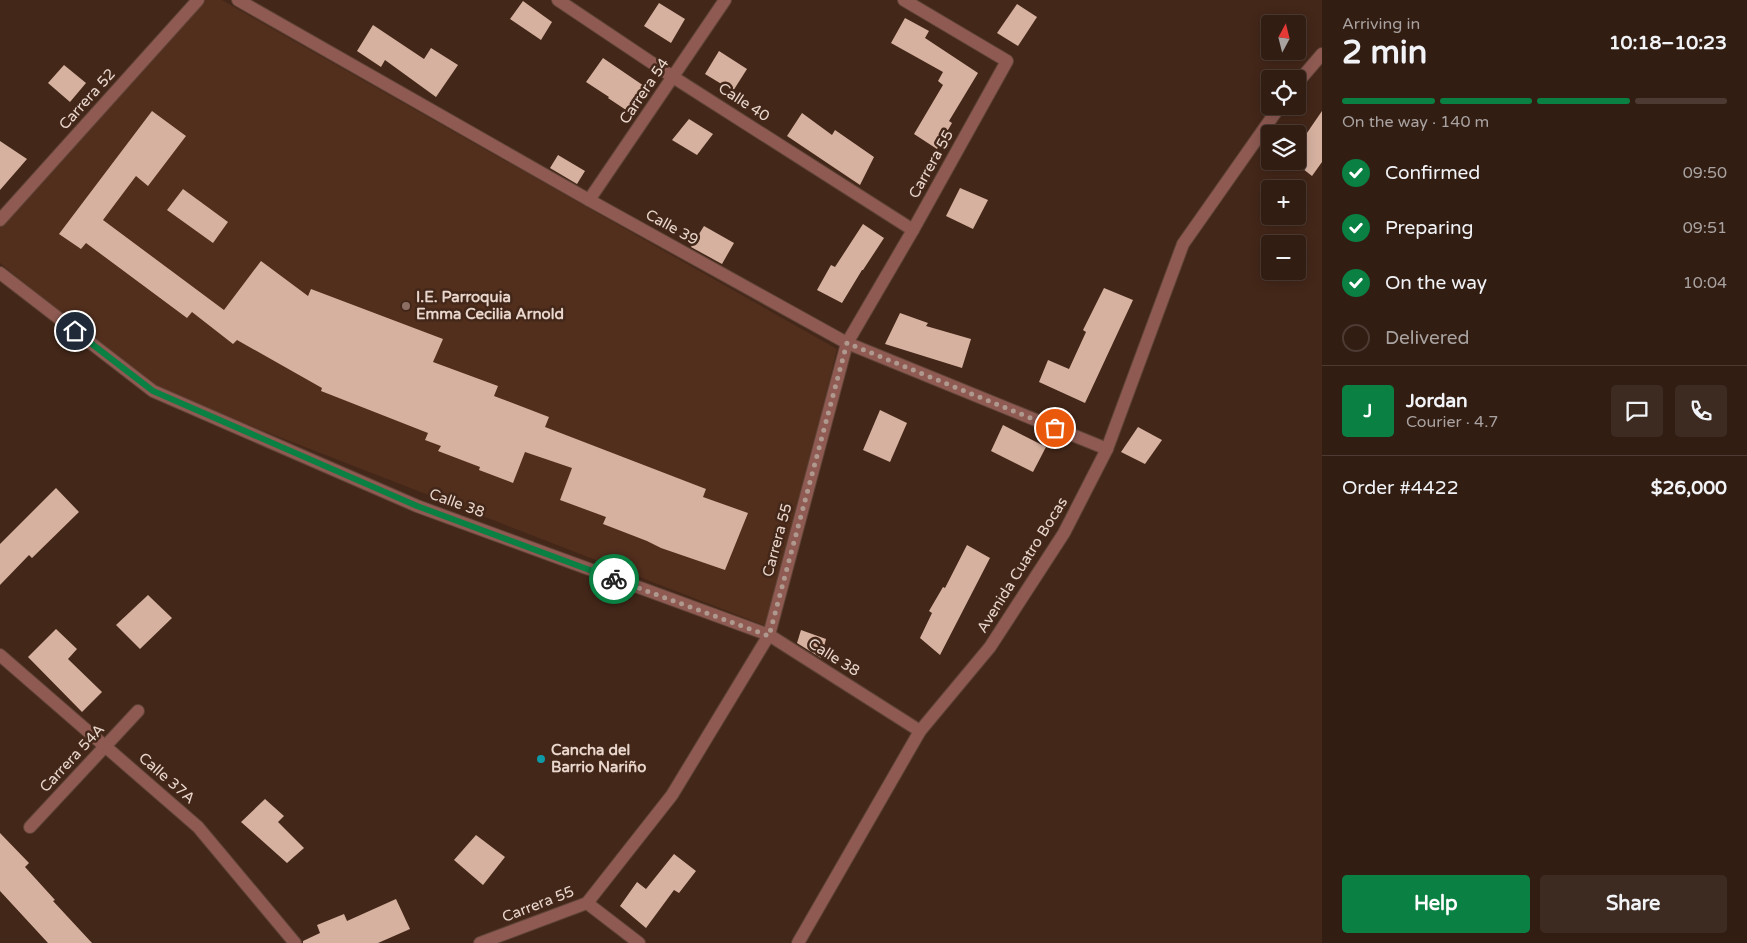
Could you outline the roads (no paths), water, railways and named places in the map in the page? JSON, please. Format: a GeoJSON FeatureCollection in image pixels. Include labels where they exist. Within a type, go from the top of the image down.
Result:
{"type":"FeatureCollection","features":[{"type":"Feature","properties":{"kind":"street","name":"Carrera 52"},"geometry":{"type":"LineString","coordinates":[[0,220],[198,0]]}},
{"type":"Feature","properties":{"kind":"street","name":"Calle 39"},"geometry":{"type":"LineString","coordinates":[[238,0],[589,200],[847,343],[1107,449]]}},
{"type":"Feature","properties":{"kind":"street","name":"Calle 40"},"geometry":{"type":"LineString","coordinates":[[558,0],[913,230]]}},
{"type":"Feature","properties":{"kind":"street","name":"Carrera 54"},"geometry":{"type":"LineString","coordinates":[[589,200],[725,0]]}},
{"type":"Feature","properties":{"kind":"street","name":"Carrera 55"},"geometry":{"type":"LineString","coordinates":[[480,943],[586,903],[672,795],[769,636],[847,343],[913,230],[1007,61],[904,0]]}},
{"type":"Feature","properties":{"kind":"street"},"geometry":{"type":"LineString","coordinates":[[1306,73],[1322,54]]}},
{"type":"Feature","properties":{"kind":"street","name":"Avenida Cuatro Bocas"},"geometry":{"type":"LineString","coordinates":[[798,943],[920,731],[990,648],[1064,533],[1107,449],[1182,244],[1274,115]]}},
{"type":"Feature","properties":{"kind":"street","name":"Calle 38"},"geometry":{"type":"LineString","coordinates":[[0,273],[153,391],[417,506],[769,636],[920,731]]}},
{"type":"Feature","properties":{"kind":"street","name":"Calle 37A"},"geometry":{"type":"LineString","coordinates":[[0,655],[198,827],[295,943]]}},
{"type":"Feature","properties":{"kind":"street","name":"Carrera 54A"},"geometry":{"type":"LineString","coordinates":[[30,827],[138,711]]}},
{"type":"Feature","properties":{"kind":"street"},"geometry":{"type":"LineString","coordinates":[[586,903],[639,943]]}},
{"type":"Feature","properties":{"kind":"place","name":"I.E. Parroquia Emma Cecilia Arnold"},"geometry":{"type":"Point","coordinates":[406,306]}},
{"type":"Feature","properties":{"kind":"place","name":"Cancha del Barrio Nariño"},"geometry":{"type":"Point","coordinates":[541,759]}}]}
